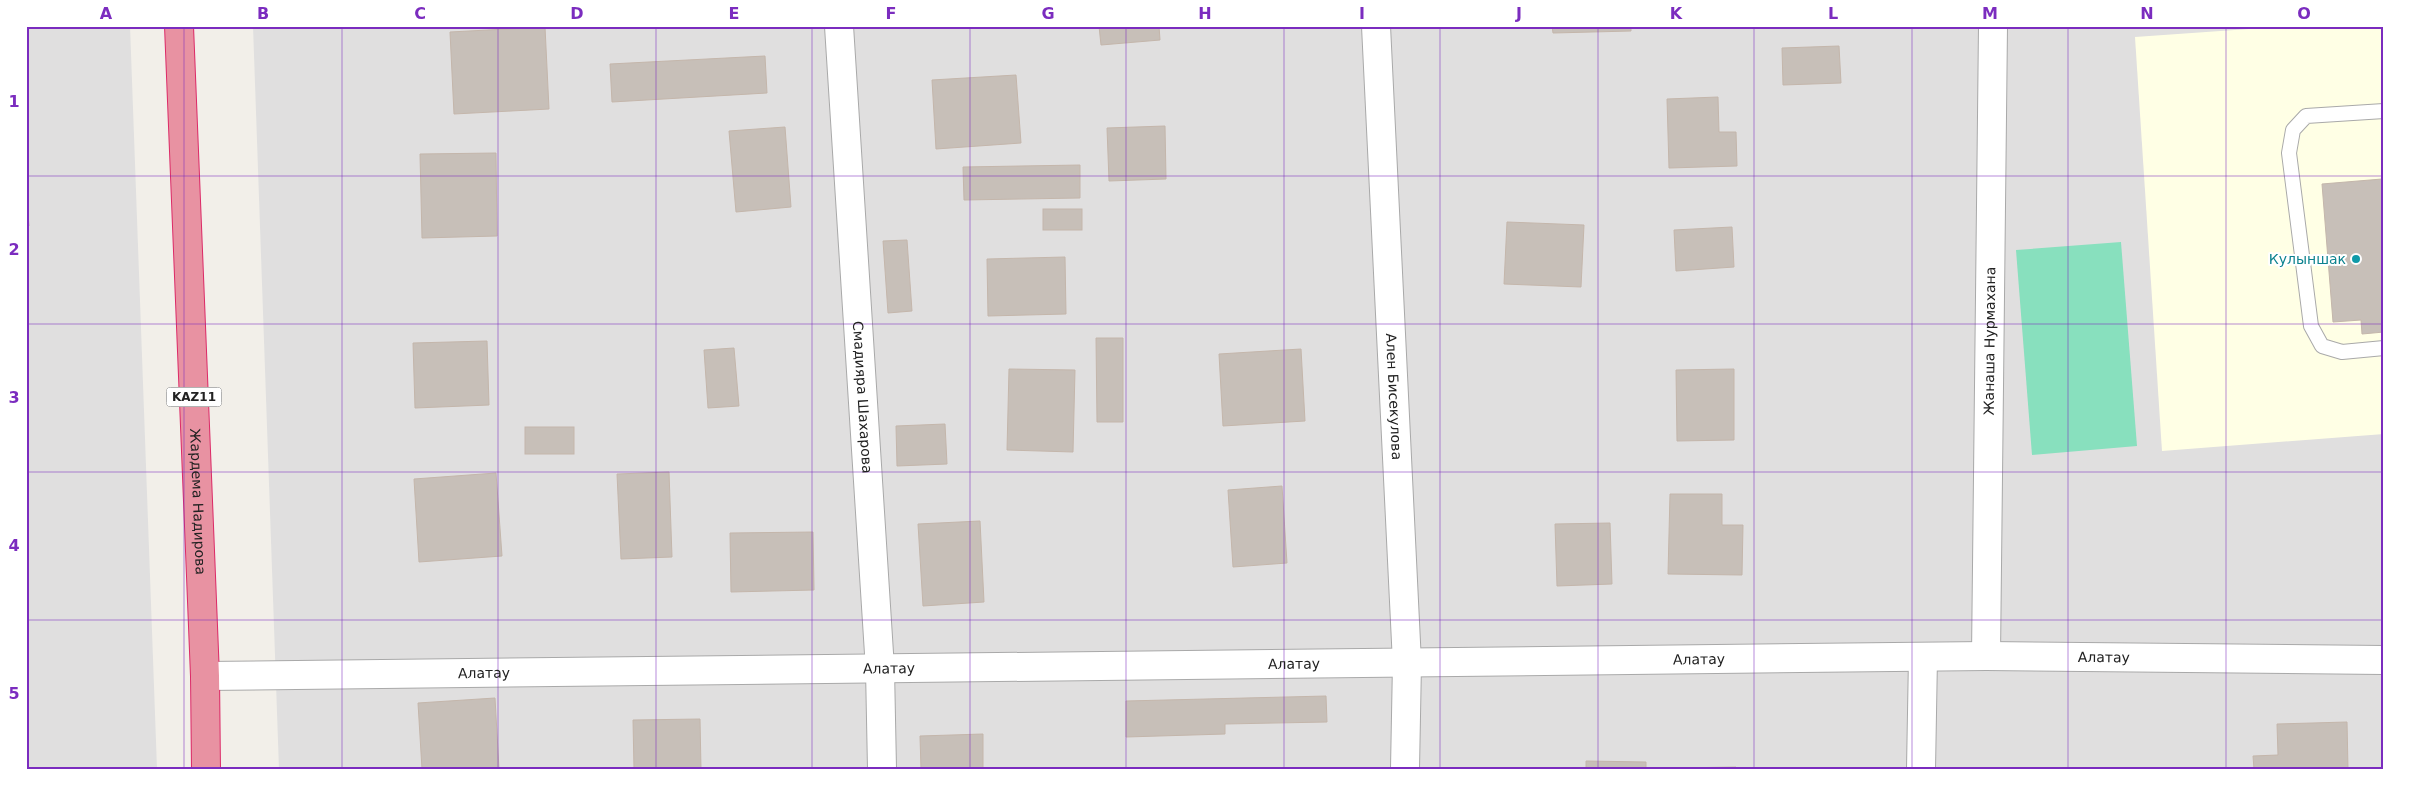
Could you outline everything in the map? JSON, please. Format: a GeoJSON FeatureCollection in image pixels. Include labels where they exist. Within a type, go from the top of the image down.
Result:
{"type":"FeatureCollection","features":[{"type":"Feature","properties":{"kind":"highway","name":"Жардема Надирова"},"geometry":{"type":"LineString","coordinates":[[179,26],[205,676],[206,769]]}},
{"type":"Feature","properties":{"kind":"street","name":"Смадияра Шахарова"},"geometry":{"type":"LineString","coordinates":[[840,26],[880,668],[882,769]]}},
{"type":"Feature","properties":{"kind":"street","name":"Ален Бисекулова"},"geometry":{"type":"LineString","coordinates":[[1376,26],[1407,663],[1405,769]]}},
{"type":"Feature","properties":{"kind":"street","name":"Жанаша Нурмахана"},"geometry":{"type":"LineString","coordinates":[[1986,656],[1993,26]]}},
{"type":"Feature","properties":{"kind":"street","name":"Алатау"},"geometry":{"type":"LineString","coordinates":[[205,676],[1986,656],[2384,660]]}},
{"type":"Feature","properties":{"kind":"street"},"geometry":{"type":"LineString","coordinates":[[1921,769],[1923,657]]}},
{"type":"Feature","properties":{"kind":"lane"},"geometry":{"type":"LineString","coordinates":[[2384,111],[2306,116],[2293,130],[2289,153],[2311,326],[2322,346],[2342,352],[2384,348]]}},
{"type":"Feature","properties":{"kind":"shaded area"},"geometry":{"type":"Polygon","coordinates":[[[26,26],[130,26],[157,769],[26,769],[26,26]]]}},
{"type":"Feature","properties":{"kind":"shaded area"},"geometry":{"type":"Polygon","coordinates":[[[253,26],[2384,26],[2384,769],[279,769],[253,26]]]}},
{"type":"Feature","properties":{"kind":"shaded area"},"geometry":{"type":"Polygon","coordinates":[[[2292,26],[2384,26],[2384,434],[2162,451],[2135,37],[2292,26]]]}},
{"type":"Feature","properties":{"kind":"green space"},"geometry":{"type":"Polygon","coordinates":[[[2121,242],[2137,446],[2032,455],[2016,250],[2121,242]]]}},
{"type":"Feature","properties":{"kind":"building"},"geometry":{"type":"Polygon","coordinates":[[[1099,26],[1159,26],[1160,40],[1101,45],[1099,26]]]}},
{"type":"Feature","properties":{"kind":"building"},"geometry":{"type":"Polygon","coordinates":[[[1552,26],[1631,26],[1631,31],[1553,33],[1552,26]]]}},
{"type":"Feature","properties":{"kind":"building"},"geometry":{"type":"Polygon","coordinates":[[[545,27],[549,109],[454,114],[450,32],[545,27]]]}},
{"type":"Feature","properties":{"kind":"building"},"geometry":{"type":"Polygon","coordinates":[[[1839,46],[1841,83],[1783,85],[1782,48],[1839,46]]]}},
{"type":"Feature","properties":{"kind":"building"},"geometry":{"type":"Polygon","coordinates":[[[765,56],[767,93],[612,102],[610,64],[765,56]]]}},
{"type":"Feature","properties":{"kind":"building"},"geometry":{"type":"Polygon","coordinates":[[[1016,75],[1021,143],[936,149],[932,80],[1016,75]]]}},
{"type":"Feature","properties":{"kind":"building"},"geometry":{"type":"Polygon","coordinates":[[[1718,97],[1719,132],[1736,132],[1737,166],[1669,168],[1667,99],[1718,97]]]}},
{"type":"Feature","properties":{"kind":"building"},"geometry":{"type":"Polygon","coordinates":[[[1165,126],[1166,179],[1109,181],[1107,128],[1165,126]]]}},
{"type":"Feature","properties":{"kind":"building"},"geometry":{"type":"Polygon","coordinates":[[[785,127],[791,207],[736,212],[729,131],[785,127]]]}},
{"type":"Feature","properties":{"kind":"building"},"geometry":{"type":"Polygon","coordinates":[[[496,153],[497,236],[422,238],[420,154],[496,153]]]}},
{"type":"Feature","properties":{"kind":"building"},"geometry":{"type":"Polygon","coordinates":[[[1080,165],[1080,198],[964,200],[963,167],[1080,165]]]}},
{"type":"Feature","properties":{"kind":"building","name":"Кулыншак"},"geometry":{"type":"Polygon","coordinates":[[[2382,179],[2384,332],[2362,334],[2361,320],[2333,322],[2322,184],[2382,179]]]}},
{"type":"Feature","properties":{"kind":"building"},"geometry":{"type":"Polygon","coordinates":[[[26,194],[29,226],[26,226],[26,194]]]}},
{"type":"Feature","properties":{"kind":"building"},"geometry":{"type":"Polygon","coordinates":[[[1043,209],[1082,209],[1082,230],[1043,230],[1043,209]]]}},
{"type":"Feature","properties":{"kind":"building"},"geometry":{"type":"Polygon","coordinates":[[[1507,222],[1584,225],[1581,287],[1504,284],[1507,222]]]}},
{"type":"Feature","properties":{"kind":"building"},"geometry":{"type":"Polygon","coordinates":[[[1732,227],[1734,267],[1676,271],[1674,230],[1732,227]]]}},
{"type":"Feature","properties":{"kind":"building"},"geometry":{"type":"Polygon","coordinates":[[[907,240],[912,311],[888,313],[883,241],[907,240]]]}},
{"type":"Feature","properties":{"kind":"building"},"geometry":{"type":"Polygon","coordinates":[[[1065,257],[1066,314],[988,316],[987,259],[1065,257]]]}},
{"type":"Feature","properties":{"kind":"building"},"geometry":{"type":"Polygon","coordinates":[[[1096,338],[1123,338],[1123,422],[1097,422],[1096,338]]]}},
{"type":"Feature","properties":{"kind":"building"},"geometry":{"type":"Polygon","coordinates":[[[487,341],[489,405],[415,408],[413,343],[487,341]]]}},
{"type":"Feature","properties":{"kind":"building"},"geometry":{"type":"Polygon","coordinates":[[[734,348],[739,406],[708,408],[704,350],[734,348]]]}},
{"type":"Feature","properties":{"kind":"building"},"geometry":{"type":"Polygon","coordinates":[[[1301,349],[1305,421],[1223,426],[1219,354],[1301,349]]]}},
{"type":"Feature","properties":{"kind":"building"},"geometry":{"type":"Polygon","coordinates":[[[1009,369],[1075,370],[1073,452],[1007,450],[1009,369]]]}},
{"type":"Feature","properties":{"kind":"building"},"geometry":{"type":"Polygon","coordinates":[[[1734,369],[1734,440],[1677,441],[1676,370],[1734,369]]]}},
{"type":"Feature","properties":{"kind":"building"},"geometry":{"type":"Polygon","coordinates":[[[945,424],[947,464],[897,466],[896,426],[945,424]]]}},
{"type":"Feature","properties":{"kind":"building"},"geometry":{"type":"Polygon","coordinates":[[[525,427],[574,427],[574,454],[525,454],[525,427]]]}},
{"type":"Feature","properties":{"kind":"building"},"geometry":{"type":"Polygon","coordinates":[[[669,472],[672,557],[621,559],[617,474],[669,472]]]}},
{"type":"Feature","properties":{"kind":"building"},"geometry":{"type":"Polygon","coordinates":[[[496,473],[502,556],[419,562],[414,479],[496,473]]]}},
{"type":"Feature","properties":{"kind":"building"},"geometry":{"type":"Polygon","coordinates":[[[1282,486],[1287,563],[1233,567],[1228,490],[1282,486]]]}},
{"type":"Feature","properties":{"kind":"building"},"geometry":{"type":"Polygon","coordinates":[[[1670,494],[1722,494],[1722,525],[1743,525],[1742,575],[1668,574],[1670,494]]]}},
{"type":"Feature","properties":{"kind":"building"},"geometry":{"type":"Polygon","coordinates":[[[980,521],[984,602],[923,606],[918,524],[980,521]]]}},
{"type":"Feature","properties":{"kind":"building"},"geometry":{"type":"Polygon","coordinates":[[[1610,523],[1612,584],[1557,586],[1555,524],[1610,523]]]}},
{"type":"Feature","properties":{"kind":"building"},"geometry":{"type":"Polygon","coordinates":[[[813,532],[814,590],[731,592],[730,533],[813,532]]]}},
{"type":"Feature","properties":{"kind":"building"},"geometry":{"type":"Polygon","coordinates":[[[1326,696],[1327,722],[1225,724],[1225,734],[1126,737],[1126,701],[1326,696]]]}},
{"type":"Feature","properties":{"kind":"building"},"geometry":{"type":"Polygon","coordinates":[[[495,698],[499,769],[422,769],[418,703],[495,698]]]}},
{"type":"Feature","properties":{"kind":"building"},"geometry":{"type":"Polygon","coordinates":[[[700,719],[701,769],[634,769],[633,720],[700,719]]]}},
{"type":"Feature","properties":{"kind":"building"},"geometry":{"type":"Polygon","coordinates":[[[2347,722],[2348,769],[2254,769],[2253,756],[2278,755],[2277,724],[2347,722]]]}},
{"type":"Feature","properties":{"kind":"building"},"geometry":{"type":"Polygon","coordinates":[[[983,734],[983,769],[921,769],[920,736],[983,734]]]}},
{"type":"Feature","properties":{"kind":"building"},"geometry":{"type":"Polygon","coordinates":[[[1586,761],[1646,762],[1646,769],[1586,769],[1586,761]]]}},
{"type":"Feature","properties":{"kind":"building"},"geometry":{"type":"Polygon","coordinates":[[[1736,767],[1736,769],[1677,769],[1677,768],[1736,767]]]}},
{"type":"Feature","properties":{"kind":"place","name":"Кулыншак"},"geometry":{"type":"Point","coordinates":[2356,259]}}]}
